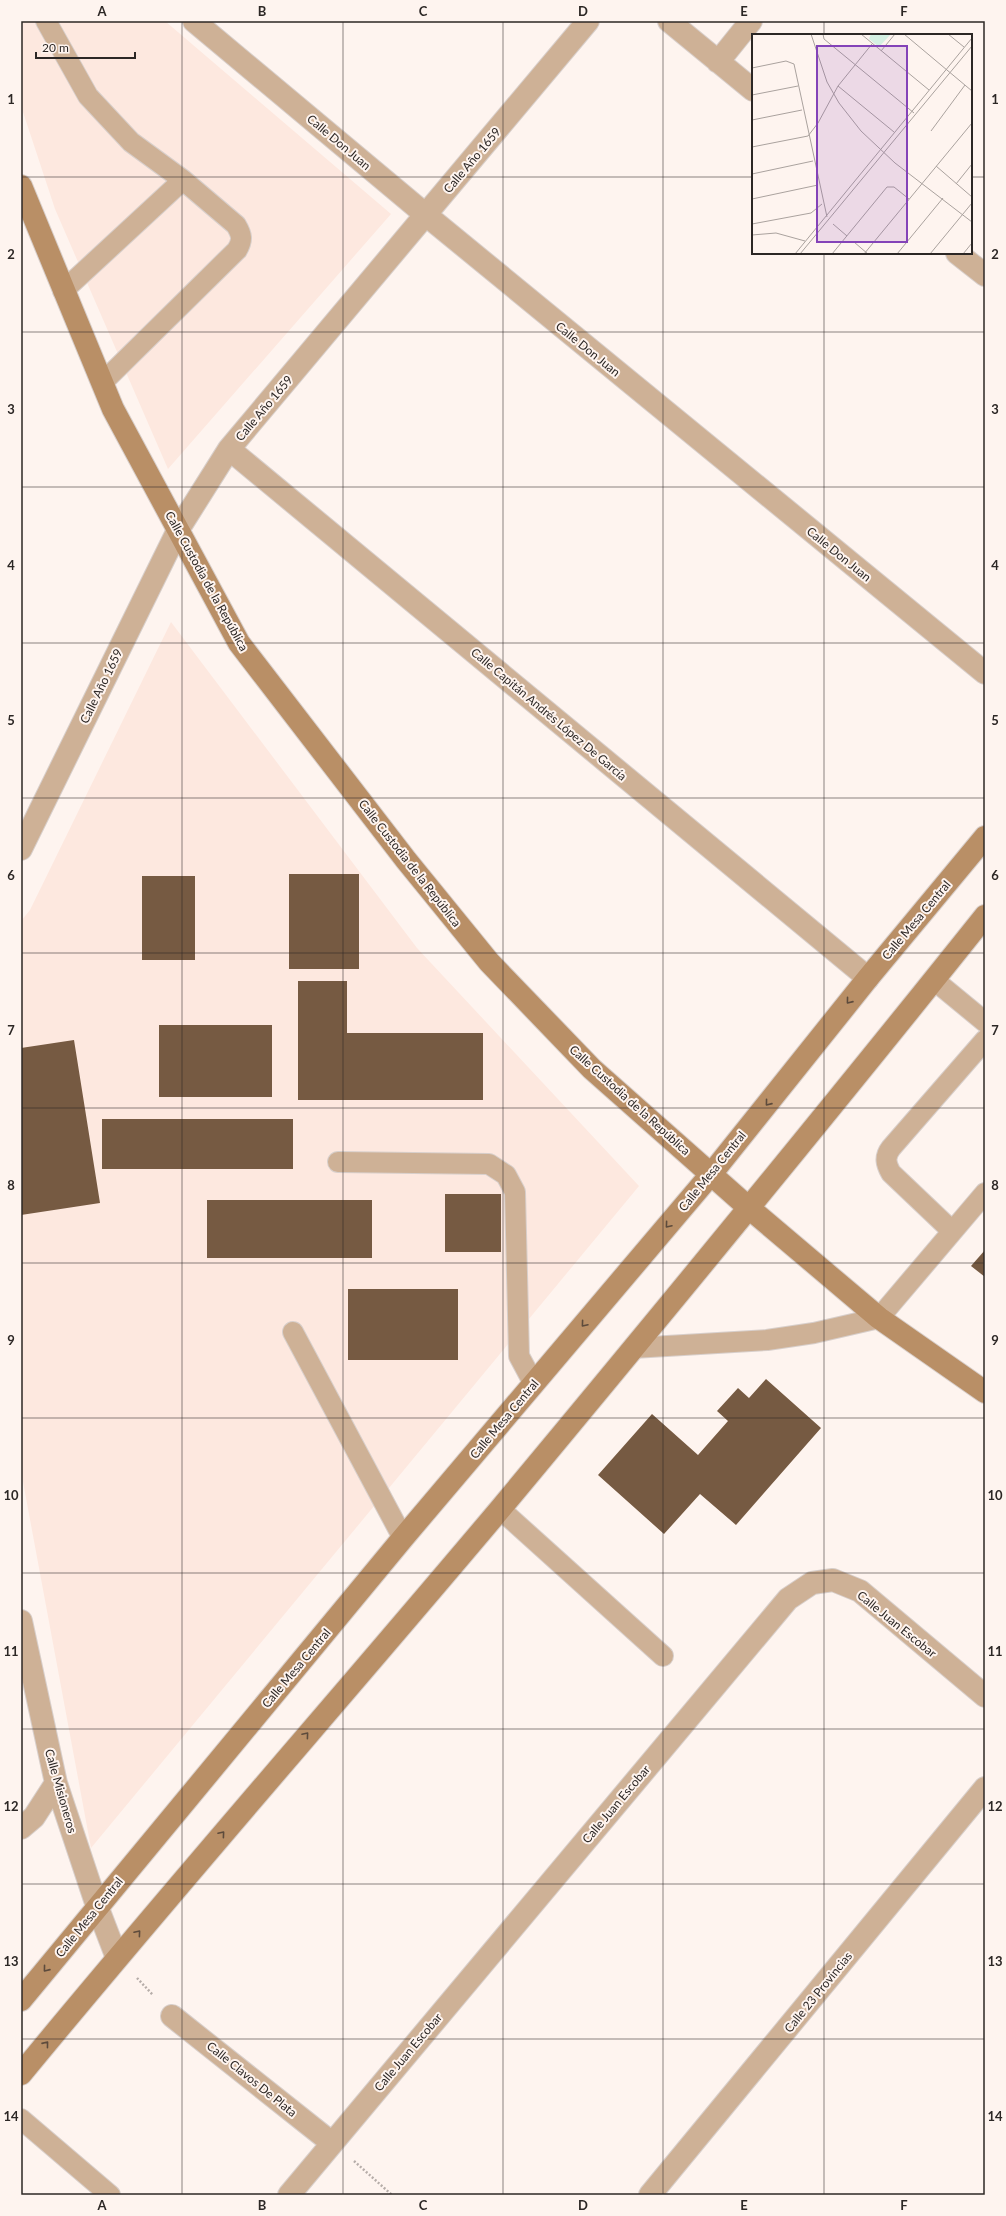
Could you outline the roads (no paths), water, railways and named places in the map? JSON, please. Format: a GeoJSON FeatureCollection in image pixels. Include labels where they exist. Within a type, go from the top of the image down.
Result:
{"type":"FeatureCollection","features":[{"type":"Feature","properties":{"kind":"main road","name":"Calle Custodia de la República"},"geometry":{"type":"LineString","coordinates":[[21,186],[63,291],[113,409],[239,643],[406,860],[489,962],[592,1069],[712,1173],[749,1208],[879,1318],[985,1392]]}},
{"type":"Feature","properties":{"kind":"main road","name":"Calle Mesa Central"},"geometry":{"type":"LineString","coordinates":[[21,2000],[97,1906],[403,1538],[712,1173],[868,978],[985,837]]}},
{"type":"Feature","properties":{"kind":"main road"},"geometry":{"type":"LineString","coordinates":[[21,2074],[117,1958],[500,1509],[749,1208],[985,916]]}},
{"type":"Feature","properties":{"kind":"street","name":"Calle Don Juan"},"geometry":{"type":"LineString","coordinates":[[194,21],[426,215],[985,673]]}},
{"type":"Feature","properties":{"kind":"street","name":"Calle Año 1659"},"geometry":{"type":"LineString","coordinates":[[21,848],[178,530],[230,449],[588,21]]}},
{"type":"Feature","properties":{"kind":"street"},"geometry":{"type":"LineString","coordinates":[[669,21],[752,89]]}},
{"type":"Feature","properties":{"kind":"street"},"geometry":{"type":"LineString","coordinates":[[718,62],[751,21]]}},
{"type":"Feature","properties":{"kind":"street"},"geometry":{"type":"LineString","coordinates":[[958,254],[985,276]]}},
{"type":"Feature","properties":{"kind":"street","name":"Calle Capitán Andrés López De García"},"geometry":{"type":"LineString","coordinates":[[230,449],[868,978]]}},
{"type":"Feature","properties":{"kind":"street","name":"Calle Juan Escobar"},"geometry":{"type":"LineString","coordinates":[[289,2195],[788,1599],[812,1583],[833,1580],[860,1592],[985,1696]]}},
{"type":"Feature","properties":{"kind":"street","name":"Calle Misioneros"},"geometry":{"type":"LineString","coordinates":[[21,1621],[56,1783],[97,1906],[117,1958]]}},
{"type":"Feature","properties":{"kind":"street"},"geometry":{"type":"LineString","coordinates":[[21,1828],[34,1817],[56,1783]]}},
{"type":"Feature","properties":{"kind":"street","name":"Calle 23 Provincias"},"geometry":{"type":"LineString","coordinates":[[650,2195],[985,1788]]}},
{"type":"Feature","properties":{"kind":"street","name":"Calle Clavos De Plata"},"geometry":{"type":"LineString","coordinates":[[172,2016],[332,2143]]}},
{"type":"Feature","properties":{"kind":"lane"},"geometry":{"type":"LineString","coordinates":[[46,21],[88,96],[131,142],[183,180],[236,225],[241,233],[242,242],[236,250],[102,383]]}},
{"type":"Feature","properties":{"kind":"lane"},"geometry":{"type":"LineString","coordinates":[[63,291],[183,180]]}},
{"type":"Feature","properties":{"kind":"lane"},"geometry":{"type":"LineString","coordinates":[[934,980],[985,1022]]}},
{"type":"Feature","properties":{"kind":"lane"},"geometry":{"type":"LineString","coordinates":[[952,1231],[891,1173],[886,1162],[886,1157],[891,1148],[985,1040]]}},
{"type":"Feature","properties":{"kind":"lane"},"geometry":{"type":"LineString","coordinates":[[338,1162],[489,1164],[506,1175],[515,1192],[519,1356],[534,1384]]}},
{"type":"Feature","properties":{"kind":"lane"},"geometry":{"type":"LineString","coordinates":[[633,1348],[767,1340],[814,1333],[879,1318],[985,1193]]}},
{"type":"Feature","properties":{"kind":"lane"},"geometry":{"type":"LineString","coordinates":[[293,1332],[403,1538]]}},
{"type":"Feature","properties":{"kind":"lane"},"geometry":{"type":"LineString","coordinates":[[500,1509],[663,1656]]}},
{"type":"Feature","properties":{"kind":"lane"},"geometry":{"type":"LineString","coordinates":[[21,2119],[110,2195]]}}]}
